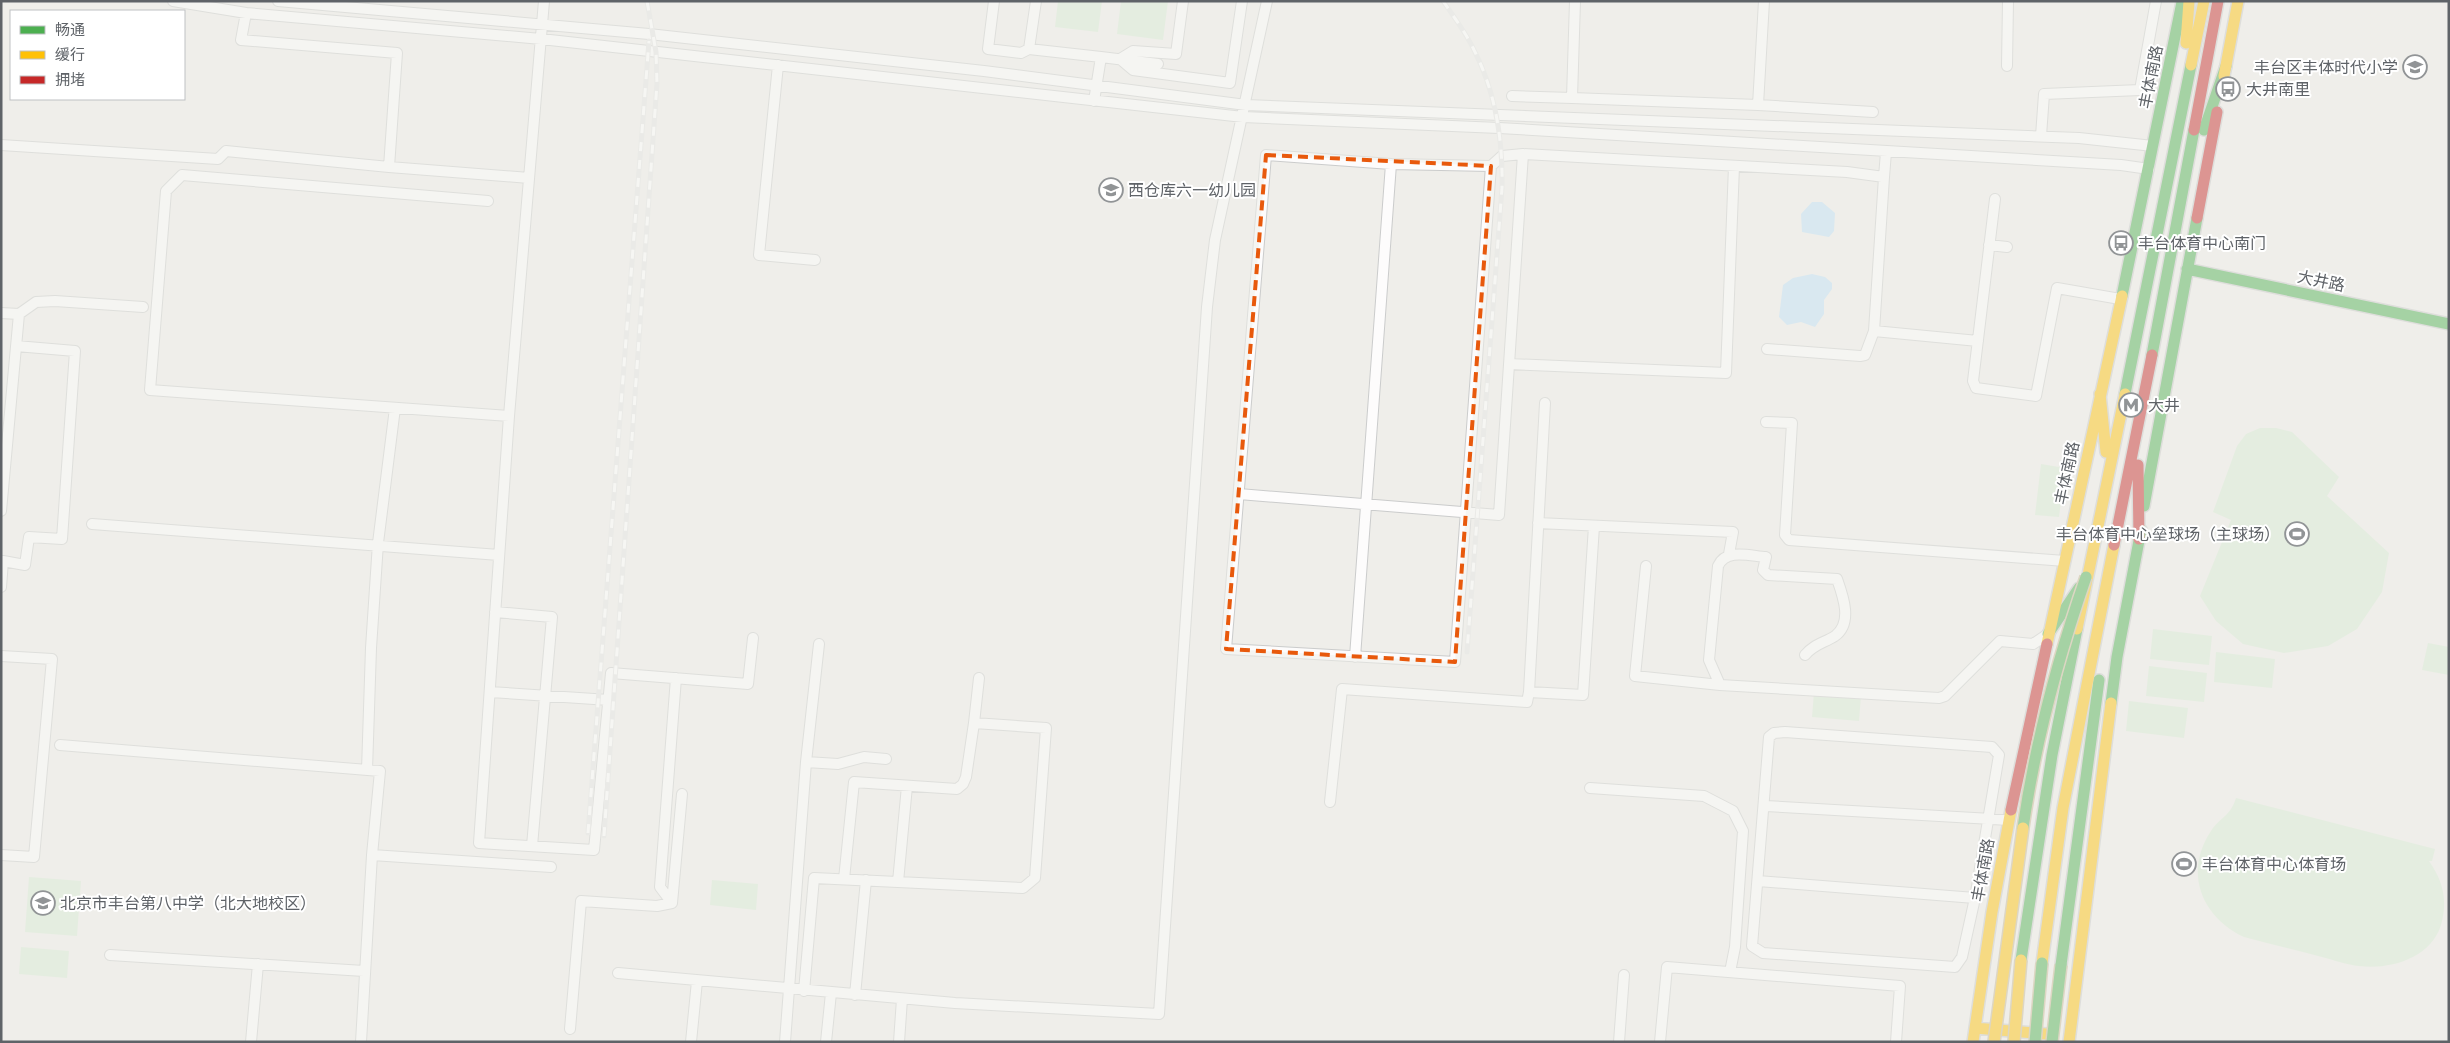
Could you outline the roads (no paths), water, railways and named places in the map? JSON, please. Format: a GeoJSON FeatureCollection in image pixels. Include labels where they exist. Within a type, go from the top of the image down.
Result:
{"type":"FeatureCollection","features":[{"type":"Feature","properties":{"kind":"main road","name":"丰体南路"},"geometry":{"type":"LineString","coordinates":[[1973,1042],[1983,960],[2009,820],[2149,168],[2182,1]]}},
{"type":"Feature","properties":{"kind":"main road"},"geometry":{"type":"LineString","coordinates":[[2180,121],[2189,1]]}},
{"type":"Feature","properties":{"kind":"main road"},"geometry":{"type":"LineString","coordinates":[[2014,1042],[2021,960],[2052,754],[2086,577],[2204,1]]}},
{"type":"Feature","properties":{"kind":"main road"},"geometry":{"type":"LineString","coordinates":[[2035,1042],[2042,963],[2063,808],[2116,533],[2137,437],[2185,187],[2218,1]]}},
{"type":"Feature","properties":{"kind":"main road"},"geometry":{"type":"LineString","coordinates":[[1975,1028],[2070,1039],[2117,657],[2154,446],[2238,1]]}},
{"type":"Feature","properties":{"kind":"main road"},"geometry":{"type":"LineString","coordinates":[[2185,187],[2226,66]]}},
{"type":"Feature","properties":{"kind":"main road","name":"大井路"},"geometry":{"type":"LineString","coordinates":[[2187,269],[2449,324]]}},
{"type":"Feature","properties":{"kind":"main road"},"geometry":{"type":"LineString","coordinates":[[2100,394],[2108,470]]}},
{"type":"Feature","properties":{"kind":"main road"},"geometry":{"type":"LineString","coordinates":[[2137,437],[2139,539]]}},
{"type":"Feature","properties":{"kind":"main road"},"geometry":{"type":"LineString","coordinates":[[2052,1042],[2091,748],[2116,533]]}},
{"type":"Feature","properties":{"kind":"main road"},"geometry":{"type":"LineString","coordinates":[[2048,634],[2086,577]]}},
{"type":"Feature","properties":{"kind":"main road"},"geometry":{"type":"LineString","coordinates":[[1994,1042],[2001,977],[2027,799],[2062,646],[2086,577]]}},
{"type":"Feature","properties":{"kind":"street"},"geometry":{"type":"LineString","coordinates":[[173,1],[246,13],[542,39],[1243,118],[1509,129],[2121,164],[2149,168]]}},
{"type":"Feature","properties":{"kind":"street"},"geometry":{"type":"LineString","coordinates":[[278,1],[663,36],[974,70],[1246,105],[2041,136],[2153,146]]}},
{"type":"Feature","properties":{"kind":"street"},"geometry":{"type":"LineString","coordinates":[[544,1],[509,416],[479,842],[594,850],[611,673],[748,684],[753,638]]}},
{"type":"Feature","properties":{"kind":"street"},"geometry":{"type":"LineString","coordinates":[[994,1],[988,49],[1020,53],[1029,49],[1158,64]]}},
{"type":"Feature","properties":{"kind":"street"},"geometry":{"type":"LineString","coordinates":[[1029,49],[1036,1]]}},
{"type":"Feature","properties":{"kind":"street"},"geometry":{"type":"LineString","coordinates":[[1120,59],[1133,51],[1176,54],[1183,1]]}},
{"type":"Feature","properties":{"kind":"street"},"geometry":{"type":"LineString","coordinates":[[1120,59],[1132,70],[1230,83],[1242,1]]}},
{"type":"Feature","properties":{"kind":"street"},"geometry":{"type":"LineString","coordinates":[[618,973],[856,995],[1159,1014],[1207,307],[1215,240],[1246,105],[1267,1]]}},
{"type":"Feature","properties":{"kind":"street"},"geometry":{"type":"LineString","coordinates":[[1572,98],[1575,1]]}},
{"type":"Feature","properties":{"kind":"street"},"geometry":{"type":"LineString","coordinates":[[1758,105],[1764,1]]}},
{"type":"Feature","properties":{"kind":"street"},"geometry":{"type":"LineString","coordinates":[[2007,66],[2008,1]]}},
{"type":"Feature","properties":{"kind":"street"},"geometry":{"type":"LineString","coordinates":[[2041,136],[2044,94],[2140,90],[2156,1]]}},
{"type":"Feature","properties":{"kind":"street"},"geometry":{"type":"LineString","coordinates":[[246,13],[241,40],[397,53],[389,167]]}},
{"type":"Feature","properties":{"kind":"street"},"geometry":{"type":"LineString","coordinates":[[1094,101],[1101,57]]}},
{"type":"Feature","properties":{"kind":"street"},"geometry":{"type":"LineString","coordinates":[[778,66],[759,256],[815,260]]}},
{"type":"Feature","properties":{"kind":"street"},"geometry":{"type":"LineString","coordinates":[[1512,96],[1758,105],[1873,112]]}},
{"type":"Feature","properties":{"kind":"street"},"geometry":{"type":"LineString","coordinates":[[1,145],[218,159],[226,151],[529,178]]}},
{"type":"Feature","properties":{"kind":"street"},"geometry":{"type":"LineString","coordinates":[[1767,349],[1865,355],[1874,331],[1886,152]]}},
{"type":"Feature","properties":{"kind":"street"},"geometry":{"type":"LineString","coordinates":[[1491,166],[1455,662],[1226,649],[1266,155],[1391,164],[1491,166],[1502,156],[1523,154],[1884,177]]}},
{"type":"Feature","properties":{"kind":"street"},"geometry":{"type":"LineString","coordinates":[[1238,494],[1498,515],[1523,154]]}},
{"type":"Feature","properties":{"kind":"street"},"geometry":{"type":"LineString","coordinates":[[1355,657],[1391,164]]}},
{"type":"Feature","properties":{"kind":"street"},"geometry":{"type":"LineString","coordinates":[[1509,364],[1726,373],[1734,166]]}},
{"type":"Feature","properties":{"kind":"street"},"geometry":{"type":"LineString","coordinates":[[488,201],[182,174],[166,191],[150,390],[509,416]]}},
{"type":"Feature","properties":{"kind":"street"},"geometry":{"type":"LineString","coordinates":[[1995,199],[1973,381],[1976,388],[2036,396],[2057,288],[2120,299]]}},
{"type":"Feature","properties":{"kind":"street"},"geometry":{"type":"LineString","coordinates":[[1989,245],[2007,247]]}},
{"type":"Feature","properties":{"kind":"street"},"geometry":{"type":"LineString","coordinates":[[1,314],[19,314],[36,302],[55,301],[143,307]]}},
{"type":"Feature","properties":{"kind":"street"},"geometry":{"type":"LineString","coordinates":[[1,511],[19,314]]}},
{"type":"Feature","properties":{"kind":"street"},"geometry":{"type":"LineString","coordinates":[[1874,331],[1978,341]]}},
{"type":"Feature","properties":{"kind":"street"},"geometry":{"type":"LineString","coordinates":[[1,587],[2,558],[24,565],[29,536],[62,539],[74,350],[16,346]]}},
{"type":"Feature","properties":{"kind":"street"},"geometry":{"type":"LineString","coordinates":[[1330,802],[1342,689],[1528,702],[1545,403]]}},
{"type":"Feature","properties":{"kind":"street"},"geometry":{"type":"LineString","coordinates":[[367,770],[371,648],[378,546],[395,408]]}},
{"type":"Feature","properties":{"kind":"street"},"geometry":{"type":"LineString","coordinates":[[1766,422],[1792,423],[1785,535],[1789,540],[2065,561]]}},
{"type":"Feature","properties":{"kind":"street"},"geometry":{"type":"LineString","coordinates":[[1538,523],[1733,532],[1729,554],[1720,561],[1718,566],[1709,660],[1720,685]]}},
{"type":"Feature","properties":{"kind":"street"},"geometry":{"type":"LineString","coordinates":[[92,524],[499,556]]}},
{"type":"Feature","properties":{"kind":"street"},"geometry":{"type":"LineString","coordinates":[[1529,692],[1583,695],[1594,526]]}},
{"type":"Feature","properties":{"kind":"street"},"geometry":{"type":"LineString","coordinates":[[1729,554],[1766,557],[1763,570],[1768,575],[1837,579],[1844,600],[1843,626],[1835,636],[1812,646],[1805,655]]}},
{"type":"Feature","properties":{"kind":"street"},"geometry":{"type":"LineString","coordinates":[[1646,566],[1635,676],[1720,685],[1939,698],[1945,696],[2000,641],[2033,644],[2048,634]]}},
{"type":"Feature","properties":{"kind":"street"},"geometry":{"type":"LineString","coordinates":[[495,612],[552,617],[532,846]]}},
{"type":"Feature","properties":{"kind":"street"},"geometry":{"type":"LineString","coordinates":[[785,1042],[806,762],[819,644]]}},
{"type":"Feature","properties":{"kind":"street"},"geometry":{"type":"LineString","coordinates":[[1,656],[52,659],[34,857],[1,855]]}},
{"type":"Feature","properties":{"kind":"street"},"geometry":{"type":"LineString","coordinates":[[672,903],[660,887],[676,678]]}},
{"type":"Feature","properties":{"kind":"street"},"geometry":{"type":"LineString","coordinates":[[844,879],[854,782],[957,789],[963,784],[980,678]]}},
{"type":"Feature","properties":{"kind":"street"},"geometry":{"type":"LineString","coordinates":[[490,692],[609,700]]}},
{"type":"Feature","properties":{"kind":"street"},"geometry":{"type":"LineString","coordinates":[[804,991],[814,878],[1023,888],[1034,878],[1046,728],[1014,724],[974,723]]}},
{"type":"Feature","properties":{"kind":"street"},"geometry":{"type":"LineString","coordinates":[[1785,732],[1992,747],[1999,755],[1989,818],[1975,898],[1962,957],[1955,967],[1763,953],[1752,946],[1765,806],[1769,737],[1774,733],[1785,732]]}},
{"type":"Feature","properties":{"kind":"street"},"geometry":{"type":"LineString","coordinates":[[60,745],[380,771],[372,855],[361,1042]]}},
{"type":"Feature","properties":{"kind":"street"},"geometry":{"type":"LineString","coordinates":[[806,762],[838,764],[864,757],[886,759]]}},
{"type":"Feature","properties":{"kind":"street"},"geometry":{"type":"LineString","coordinates":[[898,882],[908,786]]}},
{"type":"Feature","properties":{"kind":"street"},"geometry":{"type":"LineString","coordinates":[[1590,788],[1704,796],[1733,811],[1743,831],[1735,947],[1730,972]]}},
{"type":"Feature","properties":{"kind":"street"},"geometry":{"type":"LineString","coordinates":[[672,903],[682,794]]}},
{"type":"Feature","properties":{"kind":"street"},"geometry":{"type":"LineString","coordinates":[[1765,806],[2009,820]]}},
{"type":"Feature","properties":{"kind":"street"},"geometry":{"type":"LineString","coordinates":[[372,855],[551,867]]}},
{"type":"Feature","properties":{"kind":"street"},"geometry":{"type":"LineString","coordinates":[[856,995],[866,880]]}},
{"type":"Feature","properties":{"kind":"street"},"geometry":{"type":"LineString","coordinates":[[1758,882],[1975,898]]}},
{"type":"Feature","properties":{"kind":"street"},"geometry":{"type":"LineString","coordinates":[[570,1029],[581,901],[657,906],[672,903]]}},
{"type":"Feature","properties":{"kind":"street"},"geometry":{"type":"LineString","coordinates":[[110,955],[364,971]]}},
{"type":"Feature","properties":{"kind":"street"},"geometry":{"type":"LineString","coordinates":[[251,1042],[258,964]]}},
{"type":"Feature","properties":{"kind":"street"},"geometry":{"type":"LineString","coordinates":[[1660,1042],[1667,967],[1900,986],[1896,1042]]}},
{"type":"Feature","properties":{"kind":"street"},"geometry":{"type":"LineString","coordinates":[[1619,1042],[1624,975]]}},
{"type":"Feature","properties":{"kind":"street"},"geometry":{"type":"LineString","coordinates":[[691,1042],[697,981]]}},
{"type":"Feature","properties":{"kind":"street"},"geometry":{"type":"LineString","coordinates":[[826,1042],[831,993]]}},
{"type":"Feature","properties":{"kind":"street"},"geometry":{"type":"LineString","coordinates":[[898,1042],[902,998]]}},
{"type":"Feature","properties":{"kind":"water"},"geometry":{"type":"Polygon","coordinates":[[[1812,202],[1822,202],[1835,213],[1834,231],[1829,237],[1802,232],[1801,214],[1812,202]]]}},
{"type":"Feature","properties":{"kind":"water"},"geometry":{"type":"Polygon","coordinates":[[[1812,274],[1825,277],[1832,283],[1832,289],[1824,300],[1824,314],[1815,327],[1801,322],[1787,325],[1779,317],[1783,285],[1793,278],[1812,274]]]}},
{"type":"Feature","properties":{"kind":"railway"},"geometry":{"type":"LineString","coordinates":[[604,836],[657,83],[656,52],[647,1]]}},
{"type":"Feature","properties":{"kind":"railway"},"geometry":{"type":"LineString","coordinates":[[1443,1],[1471,44],[1488,83],[1497,118],[1502,170],[1467,652]]}},
{"type":"Feature","properties":{"kind":"railway"},"geometry":{"type":"LineString","coordinates":[[588,833],[649,41]]}},
{"type":"Feature","properties":{"kind":"place","name":"丰台区丰体时代小学"},"geometry":{"type":"Point","coordinates":[2415,67]}},
{"type":"Feature","properties":{"kind":"place","name":"大井南里"},"geometry":{"type":"Point","coordinates":[2228,89]}},
{"type":"Feature","properties":{"kind":"place","name":"西仓库六一幼儿园"},"geometry":{"type":"Point","coordinates":[1111,190]}},
{"type":"Feature","properties":{"kind":"place","name":"丰台体育中心南门"},"geometry":{"type":"Point","coordinates":[2121,243]}},
{"type":"Feature","properties":{"kind":"place","name":"大井"},"geometry":{"type":"Point","coordinates":[2131,405]}},
{"type":"Feature","properties":{"kind":"place","name":"丰台体育中心垒球场（主球场）"},"geometry":{"type":"Point","coordinates":[2297,534]}},
{"type":"Feature","properties":{"kind":"place","name":"丰台体育中心体育场"},"geometry":{"type":"Point","coordinates":[2184,864]}},
{"type":"Feature","properties":{"kind":"place","name":"北京市丰台第八中学（北大地校区）"},"geometry":{"type":"Point","coordinates":[43,903]}}]}
